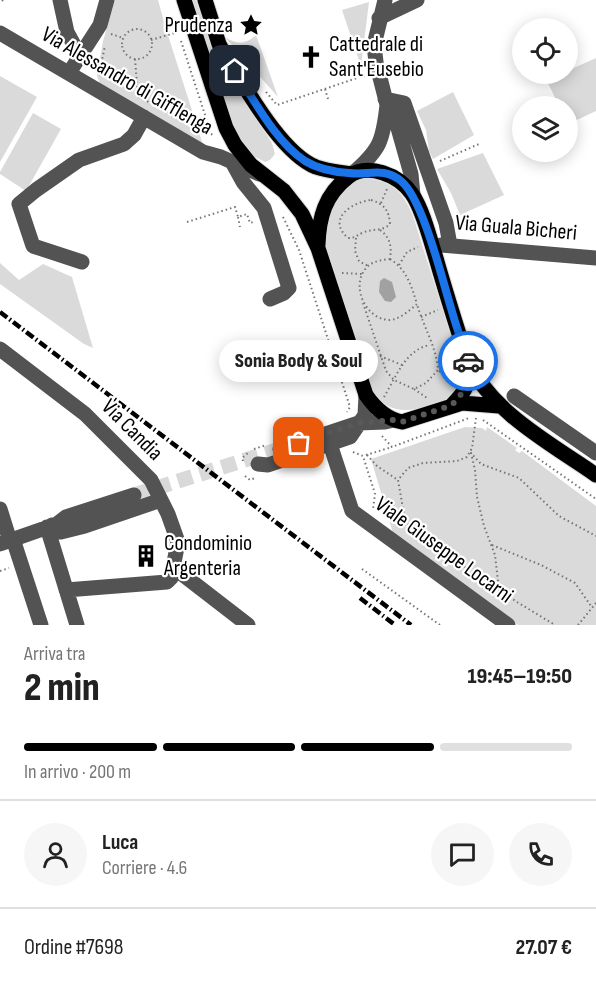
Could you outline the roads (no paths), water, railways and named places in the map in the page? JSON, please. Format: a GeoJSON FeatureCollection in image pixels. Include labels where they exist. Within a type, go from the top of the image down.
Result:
{"type":"FeatureCollection","features":[{"type":"Feature","properties":{"kind":"main road"},"geometry":{"type":"LineString","coordinates":[[184,0],[226,128],[235,145],[251,165],[284,191],[294,203],[302,214],[318,248],[366,395],[374,407],[394,420],[402,422],[452,405],[470,403],[499,406]]}},
{"type":"Feature","properties":{"kind":"main road"},"geometry":{"type":"LineString","coordinates":[[205,0],[219,44],[226,57],[270,123],[290,148],[305,161],[317,167],[352,174],[383,172],[412,188],[426,247],[468,363],[476,378],[499,406],[596,476]]}},
{"type":"Feature","properties":{"kind":"main road"},"geometry":{"type":"LineString","coordinates":[[318,248],[319,224],[326,202],[338,185],[352,174]]}},
{"type":"Feature","properties":{"kind":"main road"},"geometry":{"type":"LineString","coordinates":[[452,405],[468,386],[468,363]]}},
{"type":"Feature","properties":{"kind":"street"},"geometry":{"type":"LineString","coordinates":[[60,0],[67,32],[80,56]]}},
{"type":"Feature","properties":{"kind":"street"},"geometry":{"type":"LineString","coordinates":[[69,73],[100,25],[107,0]]}},
{"type":"Feature","properties":{"kind":"street"},"geometry":{"type":"LineString","coordinates":[[385,0],[374,45],[376,62],[386,102],[396,121],[412,188]]}},
{"type":"Feature","properties":{"kind":"street"},"geometry":{"type":"LineString","coordinates":[[379,18],[417,0]]}},
{"type":"Feature","properties":{"kind":"street","name":"Via Alessandro di Gifflenga"},"geometry":{"type":"LineString","coordinates":[[0,33],[203,152],[267,178]]}},
{"type":"Feature","properties":{"kind":"street"},"geometry":{"type":"LineString","coordinates":[[352,174],[370,159],[380,144],[386,102]]}},
{"type":"Feature","properties":{"kind":"street"},"geometry":{"type":"LineString","coordinates":[[386,102],[404,103],[411,108],[431,166],[450,245]]}},
{"type":"Feature","properties":{"kind":"street"},"geometry":{"type":"LineString","coordinates":[[81,262],[33,246],[19,204],[79,160],[124,144],[134,135],[144,117]]}},
{"type":"Feature","properties":{"kind":"street"},"geometry":{"type":"LineString","coordinates":[[232,162],[243,182],[264,208],[289,288],[284,293],[270,299]]}},
{"type":"Feature","properties":{"kind":"street"},"geometry":{"type":"LineString","coordinates":[[412,188],[431,166]]}},
{"type":"Feature","properties":{"kind":"street","name":"Via Guala Bicheri"},"geometry":{"type":"LineString","coordinates":[[426,247],[450,245],[596,258]]}},
{"type":"Feature","properties":{"kind":"street","name":"Via Candia"},"geometry":{"type":"LineString","coordinates":[[0,349],[85,414],[151,480],[178,542],[173,567]]}},
{"type":"Feature","properties":{"kind":"street"},"geometry":{"type":"LineString","coordinates":[[259,470],[350,437],[364,415],[366,395]]}},
{"type":"Feature","properties":{"kind":"street"},"geometry":{"type":"LineString","coordinates":[[514,396],[596,453]]}},
{"type":"Feature","properties":{"kind":"street"},"geometry":{"type":"LineString","coordinates":[[280,449],[358,423],[394,420]]}},
{"type":"Feature","properties":{"kind":"street","name":"Viale Giuseppe Locarni"},"geometry":{"type":"LineString","coordinates":[[330,444],[352,511],[508,625]]}},
{"type":"Feature","properties":{"kind":"street"},"geometry":{"type":"LineString","coordinates":[[8,541],[49,526],[66,517],[134,495]]}},
{"type":"Feature","properties":{"kind":"street"},"geometry":{"type":"LineString","coordinates":[[49,526],[61,532],[161,500]]}},
{"type":"Feature","properties":{"kind":"street"},"geometry":{"type":"LineString","coordinates":[[0,509],[8,541],[41,625]]}},
{"type":"Feature","properties":{"kind":"street"},"geometry":{"type":"LineString","coordinates":[[49,526],[77,625]]}},
{"type":"Feature","properties":{"kind":"street"},"geometry":{"type":"LineString","coordinates":[[66,590],[167,582],[171,578],[173,567],[248,625]]}},
{"type":"Feature","properties":{"kind":"tunnel"},"geometry":{"type":"LineString","coordinates":[[134,495],[280,449]]}},
{"type":"Feature","properties":{"kind":"railway"},"geometry":{"type":"LineString","coordinates":[[0,312],[411,625]]}},
{"type":"Feature","properties":{"kind":"railway"},"geometry":{"type":"LineString","coordinates":[[360,598],[395,625]]}},
{"type":"Feature","properties":{"kind":"place","name":"Prudenza"},"geometry":{"type":"Point","coordinates":[251,25]}},
{"type":"Feature","properties":{"kind":"place","name":"Cattedrale di Sant'Eusebio"},"geometry":{"type":"Point","coordinates":[311,57]}},
{"type":"Feature","properties":{"kind":"place","name":"Sonia Body & Soul"},"geometry":{"type":"Point","coordinates":[299,443]}},
{"type":"Feature","properties":{"kind":"place","name":"Condominio Argenteria"},"geometry":{"type":"Point","coordinates":[146,556]}}]}
